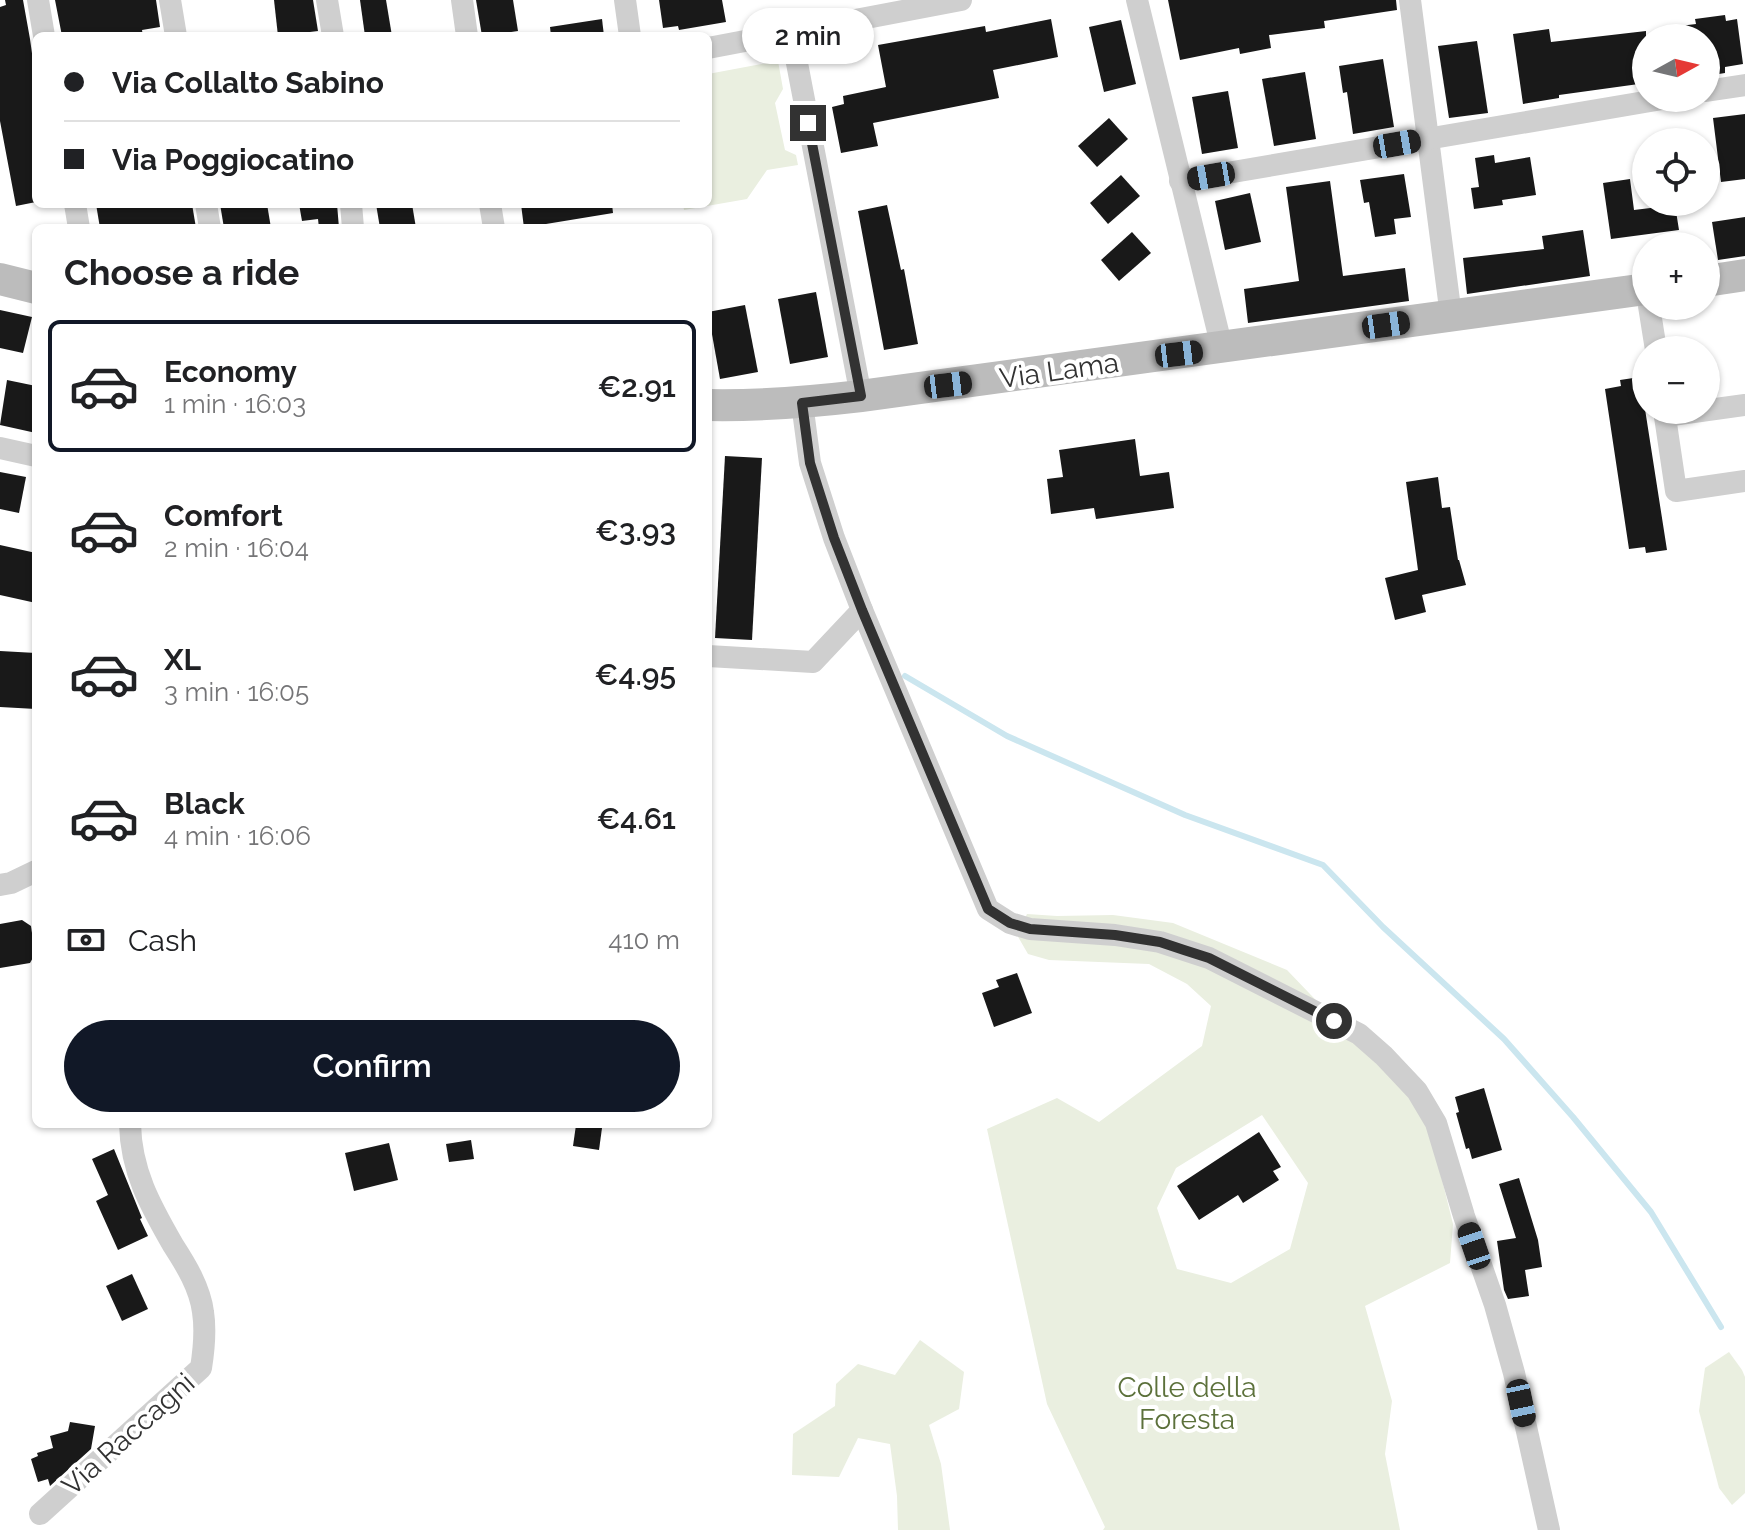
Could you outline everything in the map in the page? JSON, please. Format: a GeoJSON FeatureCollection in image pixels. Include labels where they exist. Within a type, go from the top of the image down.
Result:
{"type":"FeatureCollection","features":[{"type":"Feature","properties":{"kind":"main road"},"geometry":{"type":"LineString","coordinates":[[1720,279],[1745,275]]}},
{"type":"Feature","properties":{"kind":"main road"},"geometry":{"type":"LineString","coordinates":[[0,279],[32,287]]}},
{"type":"Feature","properties":{"kind":"main road","name":"Via Lama"},"geometry":{"type":"LineString","coordinates":[[712,405],[802,403],[861,396],[1632,291]]}},
{"type":"Feature","properties":{"kind":"street"},"geometry":{"type":"LineString","coordinates":[[38,0],[43,32]]}},
{"type":"Feature","properties":{"kind":"street"},"geometry":{"type":"LineString","coordinates":[[170,0],[175,32]]}},
{"type":"Feature","properties":{"kind":"street"},"geometry":{"type":"LineString","coordinates":[[327,0],[332,32]]}},
{"type":"Feature","properties":{"kind":"street"},"geometry":{"type":"LineString","coordinates":[[462,0],[466,32]]}},
{"type":"Feature","properties":{"kind":"street"},"geometry":{"type":"LineString","coordinates":[[625,0],[629,32]]}},
{"type":"Feature","properties":{"kind":"street"},"geometry":{"type":"LineString","coordinates":[[712,47],[961,0]]}},
{"type":"Feature","properties":{"kind":"street"},"geometry":{"type":"LineString","coordinates":[[1137,0],[1222,348]]}},
{"type":"Feature","properties":{"kind":"street"},"geometry":{"type":"LineString","coordinates":[[1410,0],[1451,316]]}},
{"type":"Feature","properties":{"kind":"street"},"geometry":{"type":"LineString","coordinates":[[791,32],[861,396]]}},
{"type":"Feature","properties":{"kind":"street"},"geometry":{"type":"LineString","coordinates":[[1720,89],[1745,85]]}},
{"type":"Feature","properties":{"kind":"street"},"geometry":{"type":"LineString","coordinates":[[1180,181],[1632,104]]}},
{"type":"Feature","properties":{"kind":"street"},"geometry":{"type":"LineString","coordinates":[[802,403],[810,463],[834,538],[988,909],[1010,923],[1030,929],[1115,935],[1160,942],[1209,958],[1359,1034],[1417,1091],[1436,1123],[1495,1305],[1514,1373],[1549,1530]]}},
{"type":"Feature","properties":{"kind":"street"},"geometry":{"type":"LineString","coordinates":[[1720,408],[1745,405]]}},
{"type":"Feature","properties":{"kind":"street"},"geometry":{"type":"LineString","coordinates":[[1667,424],[1676,491],[1745,481]]}},
{"type":"Feature","properties":{"kind":"street"},"geometry":{"type":"LineString","coordinates":[[0,448],[32,455]]}},
{"type":"Feature","properties":{"kind":"street"},"geometry":{"type":"LineString","coordinates":[[712,656],[813,662],[862,610]]}},
{"type":"Feature","properties":{"kind":"street"},"geometry":{"type":"LineString","coordinates":[[0,885],[32,873]]}},
{"type":"Feature","properties":{"kind":"street","name":"Via Raccagni"},"geometry":{"type":"LineString","coordinates":[[40,1514],[201,1368],[205,1342],[203,1310],[191,1274],[142,1187],[133,1158],[130,1128]]}},
{"type":"Feature","properties":{"kind":"green space"},"geometry":{"type":"Polygon","coordinates":[[[778,61],[783,89],[775,103],[785,150],[796,155],[798,165],[767,170],[747,199],[712,205],[712,73],[778,61]]]}},
{"type":"Feature","properties":{"kind":"green space","name":"Colle della Foresta"},"geometry":{"type":"Polygon","coordinates":[[[1027,914],[1113,915],[1173,923],[1287,970],[1426,1115],[1453,1224],[1450,1263],[1365,1306],[1392,1401],[1385,1454],[1400,1530],[1103,1530],[1105,1527],[1047,1404],[987,1129],[1057,1098],[1099,1122],[1202,1046],[1211,1006],[1187,984],[1149,964],[1049,960],[1028,954],[1017,935],[1027,914]],[[1262,1115],[1176,1168],[1157,1208],[1177,1269],[1231,1283],[1290,1249],[1308,1183],[1262,1115]]]}},
{"type":"Feature","properties":{"kind":"green space"},"geometry":{"type":"Polygon","coordinates":[[[920,1340],[964,1372],[959,1409],[929,1425],[941,1464],[950,1530],[898,1530],[890,1444],[858,1438],[839,1477],[792,1475],[793,1434],[835,1406],[836,1384],[858,1364],[895,1375],[920,1340]]]}},
{"type":"Feature","properties":{"kind":"green space"},"geometry":{"type":"Polygon","coordinates":[[[1729,1352],[1745,1377],[1745,1493],[1732,1505],[1719,1488],[1699,1411],[1705,1368],[1729,1352]]]}},
{"type":"Feature","properties":{"kind":"building"},"geometry":{"type":"Polygon","coordinates":[[[5,0],[23,0],[32,53],[32,203],[16,206],[0,121],[0,7],[6,5],[5,0]]]}},
{"type":"Feature","properties":{"kind":"building"},"geometry":{"type":"Polygon","coordinates":[[[55,0],[156,0],[160,27],[142,32],[61,32],[55,0]]]}},
{"type":"Feature","properties":{"kind":"building"},"geometry":{"type":"Polygon","coordinates":[[[274,0],[313,0],[318,31],[278,32],[274,0]]]}},
{"type":"Feature","properties":{"kind":"building"},"geometry":{"type":"Polygon","coordinates":[[[360,0],[386,0],[391,32],[364,32],[360,0]]]}},
{"type":"Feature","properties":{"kind":"building"},"geometry":{"type":"Polygon","coordinates":[[[476,0],[513,0],[518,31],[481,32],[476,0]]]}},
{"type":"Feature","properties":{"kind":"building"},"geometry":{"type":"Polygon","coordinates":[[[659,0],[722,0],[726,22],[679,30],[678,26],[663,28],[659,0]]]}},
{"type":"Feature","properties":{"kind":"building"},"geometry":{"type":"Polygon","coordinates":[[[1168,0],[1396,0],[1397,10],[1324,21],[1325,28],[1269,35],[1271,48],[1240,54],[1239,48],[1180,60],[1168,0]]]}},
{"type":"Feature","properties":{"kind":"building"},"geometry":{"type":"Polygon","coordinates":[[[1725,15],[1726,21],[1737,19],[1743,64],[1725,67],[1725,73],[1720,74],[1720,24],[1696,24],[1695,19],[1725,15]]]}},
{"type":"Feature","properties":{"kind":"building"},"geometry":{"type":"Polygon","coordinates":[[[602,19],[604,32],[551,32],[550,27],[602,19]]]}},
{"type":"Feature","properties":{"kind":"building"},"geometry":{"type":"Polygon","coordinates":[[[1051,19],[1058,57],[993,70],[999,98],[873,123],[878,146],[841,153],[832,107],[844,104],[843,96],[886,87],[878,45],[985,26],[986,32],[1051,19]]]}},
{"type":"Feature","properties":{"kind":"building"},"geometry":{"type":"Polygon","coordinates":[[[1121,20],[1136,84],[1104,92],[1089,27],[1121,20]]]}},
{"type":"Feature","properties":{"kind":"building"},"geometry":{"type":"Polygon","coordinates":[[[1549,29],[1551,42],[1632,33],[1632,85],[1559,95],[1559,98],[1523,104],[1513,34],[1549,29]]]}},
{"type":"Feature","properties":{"kind":"building"},"geometry":{"type":"Polygon","coordinates":[[[1477,41],[1488,113],[1449,118],[1438,46],[1477,41]]]}},
{"type":"Feature","properties":{"kind":"building"},"geometry":{"type":"Polygon","coordinates":[[[1383,59],[1394,127],[1353,134],[1347,92],[1343,93],[1339,66],[1383,59]]]}},
{"type":"Feature","properties":{"kind":"building"},"geometry":{"type":"Polygon","coordinates":[[[1305,72],[1316,139],[1274,146],[1262,79],[1305,72]]]}},
{"type":"Feature","properties":{"kind":"building"},"geometry":{"type":"Polygon","coordinates":[[[1228,91],[1238,148],[1202,154],[1192,97],[1228,91]]]}},
{"type":"Feature","properties":{"kind":"building"},"geometry":{"type":"Polygon","coordinates":[[[1745,114],[1745,179],[1721,182],[1720,128],[1714,128],[1713,118],[1745,114]]]}},
{"type":"Feature","properties":{"kind":"building"},"geometry":{"type":"Polygon","coordinates":[[[1109,118],[1128,139],[1097,167],[1078,146],[1109,118]]]}},
{"type":"Feature","properties":{"kind":"building"},"geometry":{"type":"Polygon","coordinates":[[[1494,155],[1495,163],[1530,157],[1536,195],[1502,200],[1503,205],[1474,209],[1471,188],[1479,187],[1475,158],[1494,155]]]}},
{"type":"Feature","properties":{"kind":"building"},"geometry":{"type":"Polygon","coordinates":[[[1404,174],[1411,217],[1394,219],[1396,234],[1375,237],[1369,202],[1364,203],[1360,180],[1404,174]]]}},
{"type":"Feature","properties":{"kind":"building"},"geometry":{"type":"Polygon","coordinates":[[[1121,175],[1140,196],[1108,224],[1090,203],[1121,175]]]}},
{"type":"Feature","properties":{"kind":"building"},"geometry":{"type":"Polygon","coordinates":[[[1630,179],[1632,216],[1677,216],[1679,230],[1632,232],[1632,236],[1611,239],[1603,183],[1630,179]]]}},
{"type":"Feature","properties":{"kind":"building"},"geometry":{"type":"Polygon","coordinates":[[[1330,181],[1343,276],[1405,268],[1409,301],[1248,323],[1244,289],[1299,281],[1286,187],[1330,181]]]}},
{"type":"Feature","properties":{"kind":"building"},"geometry":{"type":"Polygon","coordinates":[[[1250,193],[1261,242],[1225,250],[1215,201],[1250,193]]]}},
{"type":"Feature","properties":{"kind":"building"},"geometry":{"type":"Polygon","coordinates":[[[887,205],[901,270],[904,269],[918,344],[884,350],[858,211],[887,205]]]}},
{"type":"Feature","properties":{"kind":"building"},"geometry":{"type":"Polygon","coordinates":[[[97,208],[193,208],[195,224],[99,224],[97,208]]]}},
{"type":"Feature","properties":{"kind":"building"},"geometry":{"type":"Polygon","coordinates":[[[221,208],[268,208],[270,224],[223,224],[221,208]]]}},
{"type":"Feature","properties":{"kind":"building"},"geometry":{"type":"Polygon","coordinates":[[[300,208],[337,208],[339,224],[319,224],[318,219],[302,221],[300,208]]]}},
{"type":"Feature","properties":{"kind":"building"},"geometry":{"type":"Polygon","coordinates":[[[377,208],[413,208],[415,224],[379,224],[377,208]]]}},
{"type":"Feature","properties":{"kind":"building"},"geometry":{"type":"Polygon","coordinates":[[[522,208],[612,208],[613,213],[546,224],[524,224],[522,208]]]}},
{"type":"Feature","properties":{"kind":"building"},"geometry":{"type":"Polygon","coordinates":[[[1745,217],[1745,256],[1720,260],[1720,232],[1714,232],[1712,222],[1745,217]]]}},
{"type":"Feature","properties":{"kind":"building"},"geometry":{"type":"Polygon","coordinates":[[[1583,230],[1590,276],[1467,294],[1463,258],[1544,249],[1542,236],[1583,230]]]}},
{"type":"Feature","properties":{"kind":"building"},"geometry":{"type":"Polygon","coordinates":[[[1132,232],[1151,253],[1119,281],[1101,260],[1132,232]]]}},
{"type":"Feature","properties":{"kind":"building"},"geometry":{"type":"Polygon","coordinates":[[[816,292],[828,357],[790,364],[778,299],[816,292]]]}},
{"type":"Feature","properties":{"kind":"building"},"geometry":{"type":"Polygon","coordinates":[[[745,305],[758,372],[720,379],[712,334],[712,311],[745,305]]]}},
{"type":"Feature","properties":{"kind":"building"},"geometry":{"type":"Polygon","coordinates":[[[0,310],[32,317],[23,353],[0,348],[0,310]]]}},
{"type":"Feature","properties":{"kind":"building"},"geometry":{"type":"Polygon","coordinates":[[[1632,378],[1632,424],[1647,424],[1667,550],[1646,553],[1645,547],[1629,549],[1605,389],[1621,386],[1620,380],[1632,378]]]}},
{"type":"Feature","properties":{"kind":"building"},"geometry":{"type":"Polygon","coordinates":[[[7,380],[32,385],[32,432],[0,425],[7,380]]]}},
{"type":"Feature","properties":{"kind":"building"},"geometry":{"type":"Polygon","coordinates":[[[1135,439],[1140,476],[1169,472],[1174,508],[1096,519],[1094,508],[1051,514],[1047,479],[1063,477],[1059,450],[1135,439]]]}},
{"type":"Feature","properties":{"kind":"building"},"geometry":{"type":"Polygon","coordinates":[[[725,456],[762,458],[752,640],[715,638],[725,456]]]}},
{"type":"Feature","properties":{"kind":"building"},"geometry":{"type":"Polygon","coordinates":[[[0,472],[26,477],[19,513],[0,509],[0,472]]]}},
{"type":"Feature","properties":{"kind":"building"},"geometry":{"type":"Polygon","coordinates":[[[1438,477],[1442,508],[1450,507],[1458,560],[1466,585],[1422,595],[1426,612],[1395,620],[1385,578],[1418,570],[1406,482],[1438,477]]]}},
{"type":"Feature","properties":{"kind":"building"},"geometry":{"type":"Polygon","coordinates":[[[0,545],[32,552],[32,602],[0,595],[0,545]]]}},
{"type":"Feature","properties":{"kind":"building"},"geometry":{"type":"Polygon","coordinates":[[[0,651],[32,653],[32,709],[0,707],[0,651]]]}},
{"type":"Feature","properties":{"kind":"building"},"geometry":{"type":"Polygon","coordinates":[[[22,920],[31,926],[30,963],[0,968],[0,924],[22,920]]]}},
{"type":"Feature","properties":{"kind":"building"},"geometry":{"type":"Polygon","coordinates":[[[1017,973],[1032,1013],[994,1027],[982,993],[999,987],[996,980],[1017,973]]]}},
{"type":"Feature","properties":{"kind":"building"},"geometry":{"type":"Polygon","coordinates":[[[1484,1088],[1502,1150],[1472,1159],[1456,1113],[1459,1112],[1455,1097],[1484,1088]]]}},
{"type":"Feature","properties":{"kind":"building"},"geometry":{"type":"Polygon","coordinates":[[[576,1128],[602,1128],[599,1150],[573,1146],[576,1128]]]}},
{"type":"Feature","properties":{"kind":"building"},"geometry":{"type":"Polygon","coordinates":[[[1259,1132],[1281,1167],[1273,1171],[1279,1180],[1243,1203],[1238,1195],[1199,1220],[1177,1186],[1259,1132]]]}},
{"type":"Feature","properties":{"kind":"building"},"geometry":{"type":"Polygon","coordinates":[[[471,1140],[474,1159],[449,1162],[446,1144],[471,1140]]]}},
{"type":"Feature","properties":{"kind":"building"},"geometry":{"type":"Polygon","coordinates":[[[389,1143],[398,1180],[354,1191],[345,1153],[389,1143]]]}},
{"type":"Feature","properties":{"kind":"building"},"geometry":{"type":"Polygon","coordinates":[[[114,1149],[148,1236],[118,1250],[96,1201],[108,1195],[92,1159],[114,1149]]]}},
{"type":"Feature","properties":{"kind":"building"},"geometry":{"type":"Polygon","coordinates":[[[1519,1178],[1538,1240],[1542,1267],[1525,1270],[1529,1296],[1508,1299],[1497,1241],[1516,1238],[1499,1184],[1519,1178]]]}},
{"type":"Feature","properties":{"kind":"building"},"geometry":{"type":"Polygon","coordinates":[[[132,1274],[148,1309],[122,1321],[106,1286],[132,1274]]]}},
{"type":"Feature","properties":{"kind":"building"},"geometry":{"type":"Polygon","coordinates":[[[70,1422],[95,1426],[91,1449],[50,1486],[48,1479],[38,1482],[31,1459],[38,1456],[37,1453],[53,1448],[50,1436],[68,1431],[70,1422]]]}},
{"type":"Feature","properties":{"kind":"waterway"},"geometry":{"type":"LineString","coordinates":[[905,676],[1007,736],[1185,815],[1323,865],[1383,927],[1504,1039],[1573,1117],[1651,1212],[1721,1327]]}},
{"type":"Feature","properties":{"kind":"route"},"geometry":{"type":"LineString","coordinates":[[808,123],[861,396],[802,403],[810,463],[862,610],[988,909],[1010,923],[1030,929],[1115,935],[1160,942],[1209,958],[1334,1021]]}}]}
